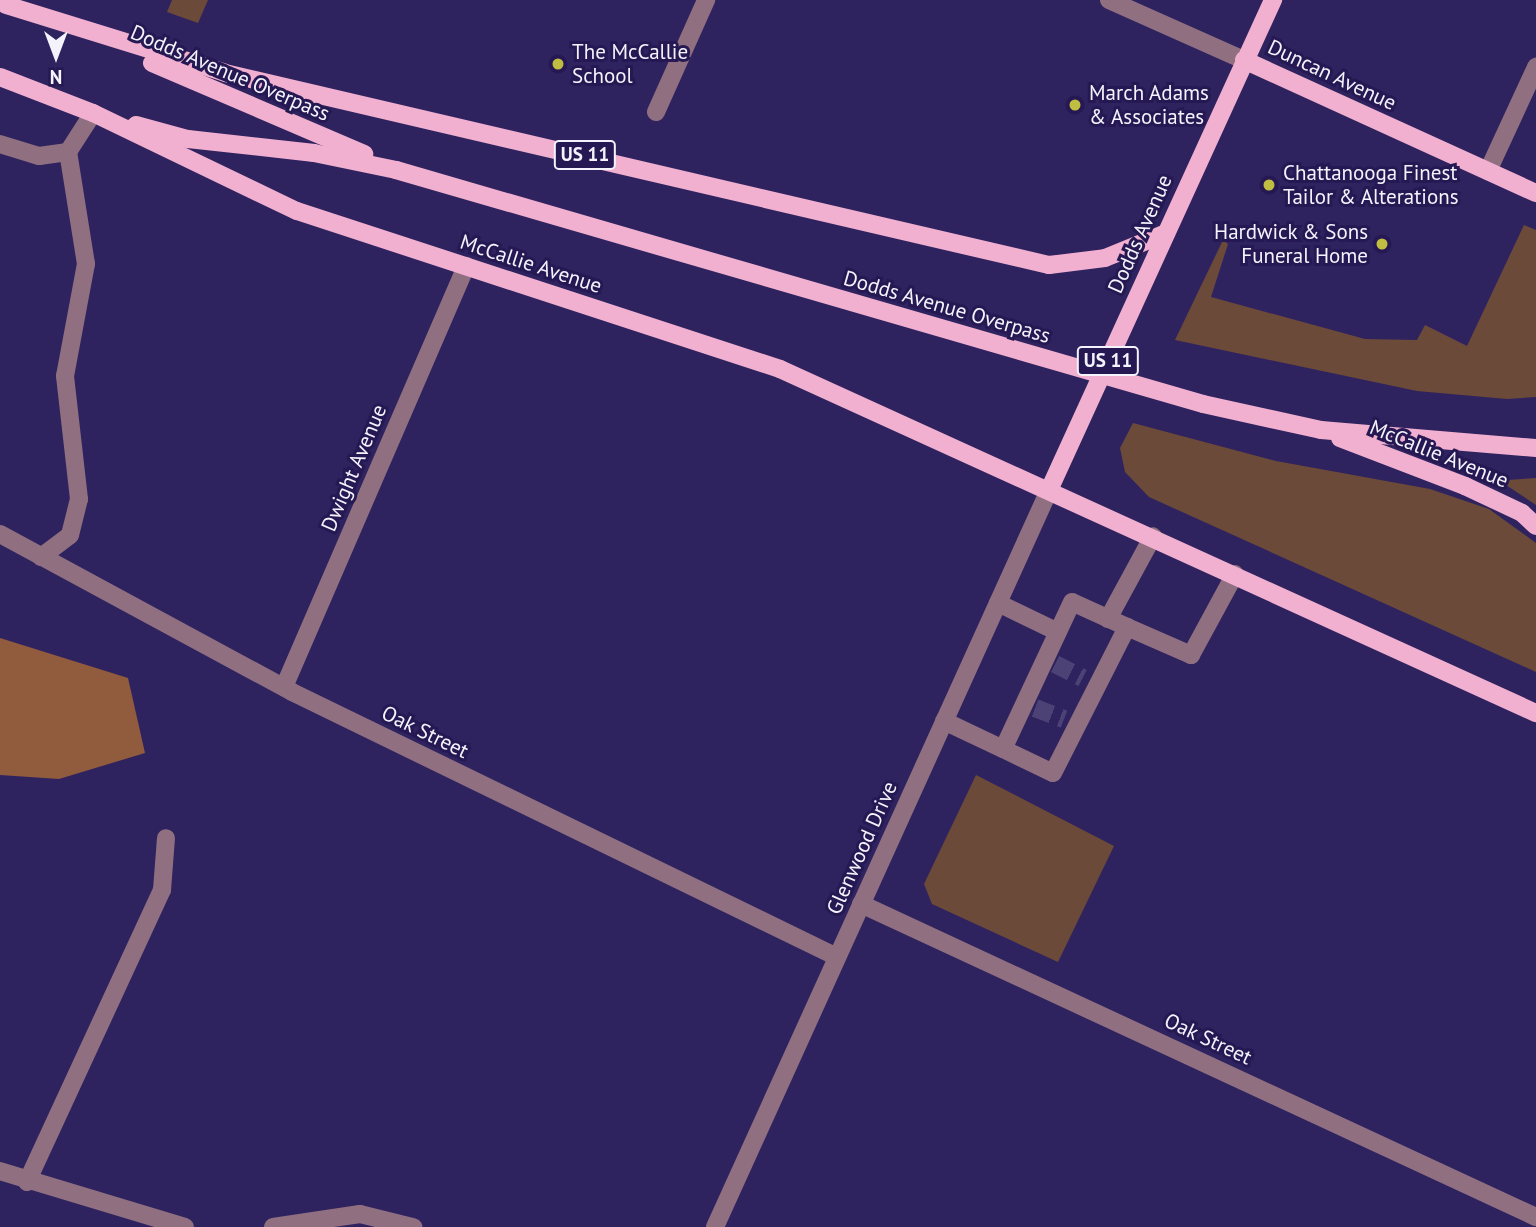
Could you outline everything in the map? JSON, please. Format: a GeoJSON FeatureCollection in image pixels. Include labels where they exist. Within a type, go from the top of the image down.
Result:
{"type":"FeatureCollection","features":[{"type":"Feature","properties":{"kind":"main road","name":"Dodds Avenue"},"geometry":{"type":"LineString","coordinates":[[1050,488],[1273,0]]}},
{"type":"Feature","properties":{"kind":"main road","name":"Dodds Avenue Overpass"},"geometry":{"type":"LineString","coordinates":[[3,4],[204,83],[436,183]]}},
{"type":"Feature","properties":{"kind":"main road","name":"US 11"},"geometry":{"type":"LineString","coordinates":[[3,4],[225,73],[1049,265],[1105,258],[1166,233]]}},
{"type":"Feature","properties":{"kind":"main road","name":"Duncan Avenue"},"geometry":{"type":"LineString","coordinates":[[1244,60],[1536,193]]}},
{"type":"Feature","properties":{"kind":"main road","name":"McCallie Avenue"},"geometry":{"type":"LineString","coordinates":[[0,77],[93,113],[298,211],[780,369],[1050,488],[1536,713]]}},
{"type":"Feature","properties":{"kind":"main road","name":"Dodds Avenue Overpass"},"geometry":{"type":"LineString","coordinates":[[93,113],[188,139],[355,160],[1203,404],[1321,430],[1536,448]]}},
{"type":"Feature","properties":{"kind":"main road","name":"McCallie Avenue"},"geometry":{"type":"LineString","coordinates":[[1321,430],[1465,486],[1522,513],[1536,526]]}},
{"type":"Feature","properties":{"kind":"street"},"geometry":{"type":"LineString","coordinates":[[656,111],[706,0]]}},
{"type":"Feature","properties":{"kind":"street","name":"Duncan Avenue"},"geometry":{"type":"LineString","coordinates":[[1109,0],[1244,60]]}},
{"type":"Feature","properties":{"kind":"street"},"geometry":{"type":"LineString","coordinates":[[1488,171],[1536,68]]}},
{"type":"Feature","properties":{"kind":"street"},"geometry":{"type":"LineString","coordinates":[[41,557],[70,536],[79,499],[65,376],[86,264],[68,152],[93,113]]}},
{"type":"Feature","properties":{"kind":"street"},"geometry":{"type":"LineString","coordinates":[[0,144],[39,156],[68,152]]}},
{"type":"Feature","properties":{"kind":"street","name":"Dwight Avenue"},"geometry":{"type":"LineString","coordinates":[[284,687],[466,266]]}},
{"type":"Feature","properties":{"kind":"street","name":"Glenwood Drive"},"geometry":{"type":"LineString","coordinates":[[715,1227],[1050,488]]}},
{"type":"Feature","properties":{"kind":"street","name":"Oak Street"},"geometry":{"type":"LineString","coordinates":[[0,534],[284,687],[837,957]]}},
{"type":"Feature","properties":{"kind":"street"},"geometry":{"type":"LineString","coordinates":[[1108,619],[1153,536]]}},
{"type":"Feature","properties":{"kind":"street"},"geometry":{"type":"LineString","coordinates":[[1003,749],[1029,705],[1049,661],[1056,631],[1072,602],[1191,655],[1235,574]]}},
{"type":"Feature","properties":{"kind":"street"},"geometry":{"type":"LineString","coordinates":[[998,603],[1056,631]]}},
{"type":"Feature","properties":{"kind":"street"},"geometry":{"type":"LineString","coordinates":[[944,721],[1054,772],[1071,722],[1091,681],[1127,627]]}},
{"type":"Feature","properties":{"kind":"street"},"geometry":{"type":"LineString","coordinates":[[27,1182],[162,890],[166,838]]}},
{"type":"Feature","properties":{"kind":"street","name":"Oak Street"},"geometry":{"type":"LineString","coordinates":[[861,904],[1536,1217]]}},
{"type":"Feature","properties":{"kind":"street"},"geometry":{"type":"LineString","coordinates":[[0,1171],[27,1182],[185,1227]]}},
{"type":"Feature","properties":{"kind":"street"},"geometry":{"type":"LineString","coordinates":[[273,1227],[360,1214],[413,1227]]}},
{"type":"Feature","properties":{"kind":"shaded area"},"geometry":{"type":"Polygon","coordinates":[[[172,0],[208,0],[198,23],[167,12],[172,0]]]}},
{"type":"Feature","properties":{"kind":"shaded area"},"geometry":{"type":"Polygon","coordinates":[[[1524,225],[1536,230],[1536,397],[1507,399],[1417,391],[1175,340],[1223,240],[1228,244],[1211,297],[1365,339],[1417,340],[1425,325],[1467,346],[1524,225]]]}},
{"type":"Feature","properties":{"kind":"shaded area"},"geometry":{"type":"Polygon","coordinates":[[[1133,423],[1276,461],[1430,489],[1489,509],[1536,543],[1536,672],[1149,497],[1125,472],[1120,448],[1133,423]]]}},
{"type":"Feature","properties":{"kind":"shaded area"},"geometry":{"type":"Polygon","coordinates":[[[1536,478],[1536,505],[1506,485],[1508,480],[1536,478]]]}},
{"type":"Feature","properties":{"kind":"shaded area"},"geometry":{"type":"Polygon","coordinates":[[[0,638],[128,678],[145,753],[59,779],[0,775],[0,638]]]}},
{"type":"Feature","properties":{"kind":"shaded area"},"geometry":{"type":"Polygon","coordinates":[[[976,775],[1114,846],[1058,962],[932,904],[924,884],[976,775]]]}},
{"type":"Feature","properties":{"kind":"tunnel"},"geometry":{"type":"LineString","coordinates":[[1055,664],[1083,678]]}},
{"type":"Feature","properties":{"kind":"tunnel"},"geometry":{"type":"LineString","coordinates":[[1035,708],[1064,719]]}},
{"type":"Feature","properties":{"kind":"place","name":"The McCallie School"},"geometry":{"type":"Point","coordinates":[558,64]}},
{"type":"Feature","properties":{"kind":"place","name":"March Adams & Associates"},"geometry":{"type":"Point","coordinates":[1075,105]}},
{"type":"Feature","properties":{"kind":"place","name":"Chattanooga Finest Tailor & Alterations"},"geometry":{"type":"Point","coordinates":[1269,185]}},
{"type":"Feature","properties":{"kind":"place","name":"Hardwick & Sons Funeral Home"},"geometry":{"type":"Point","coordinates":[1382,244]}}]}
